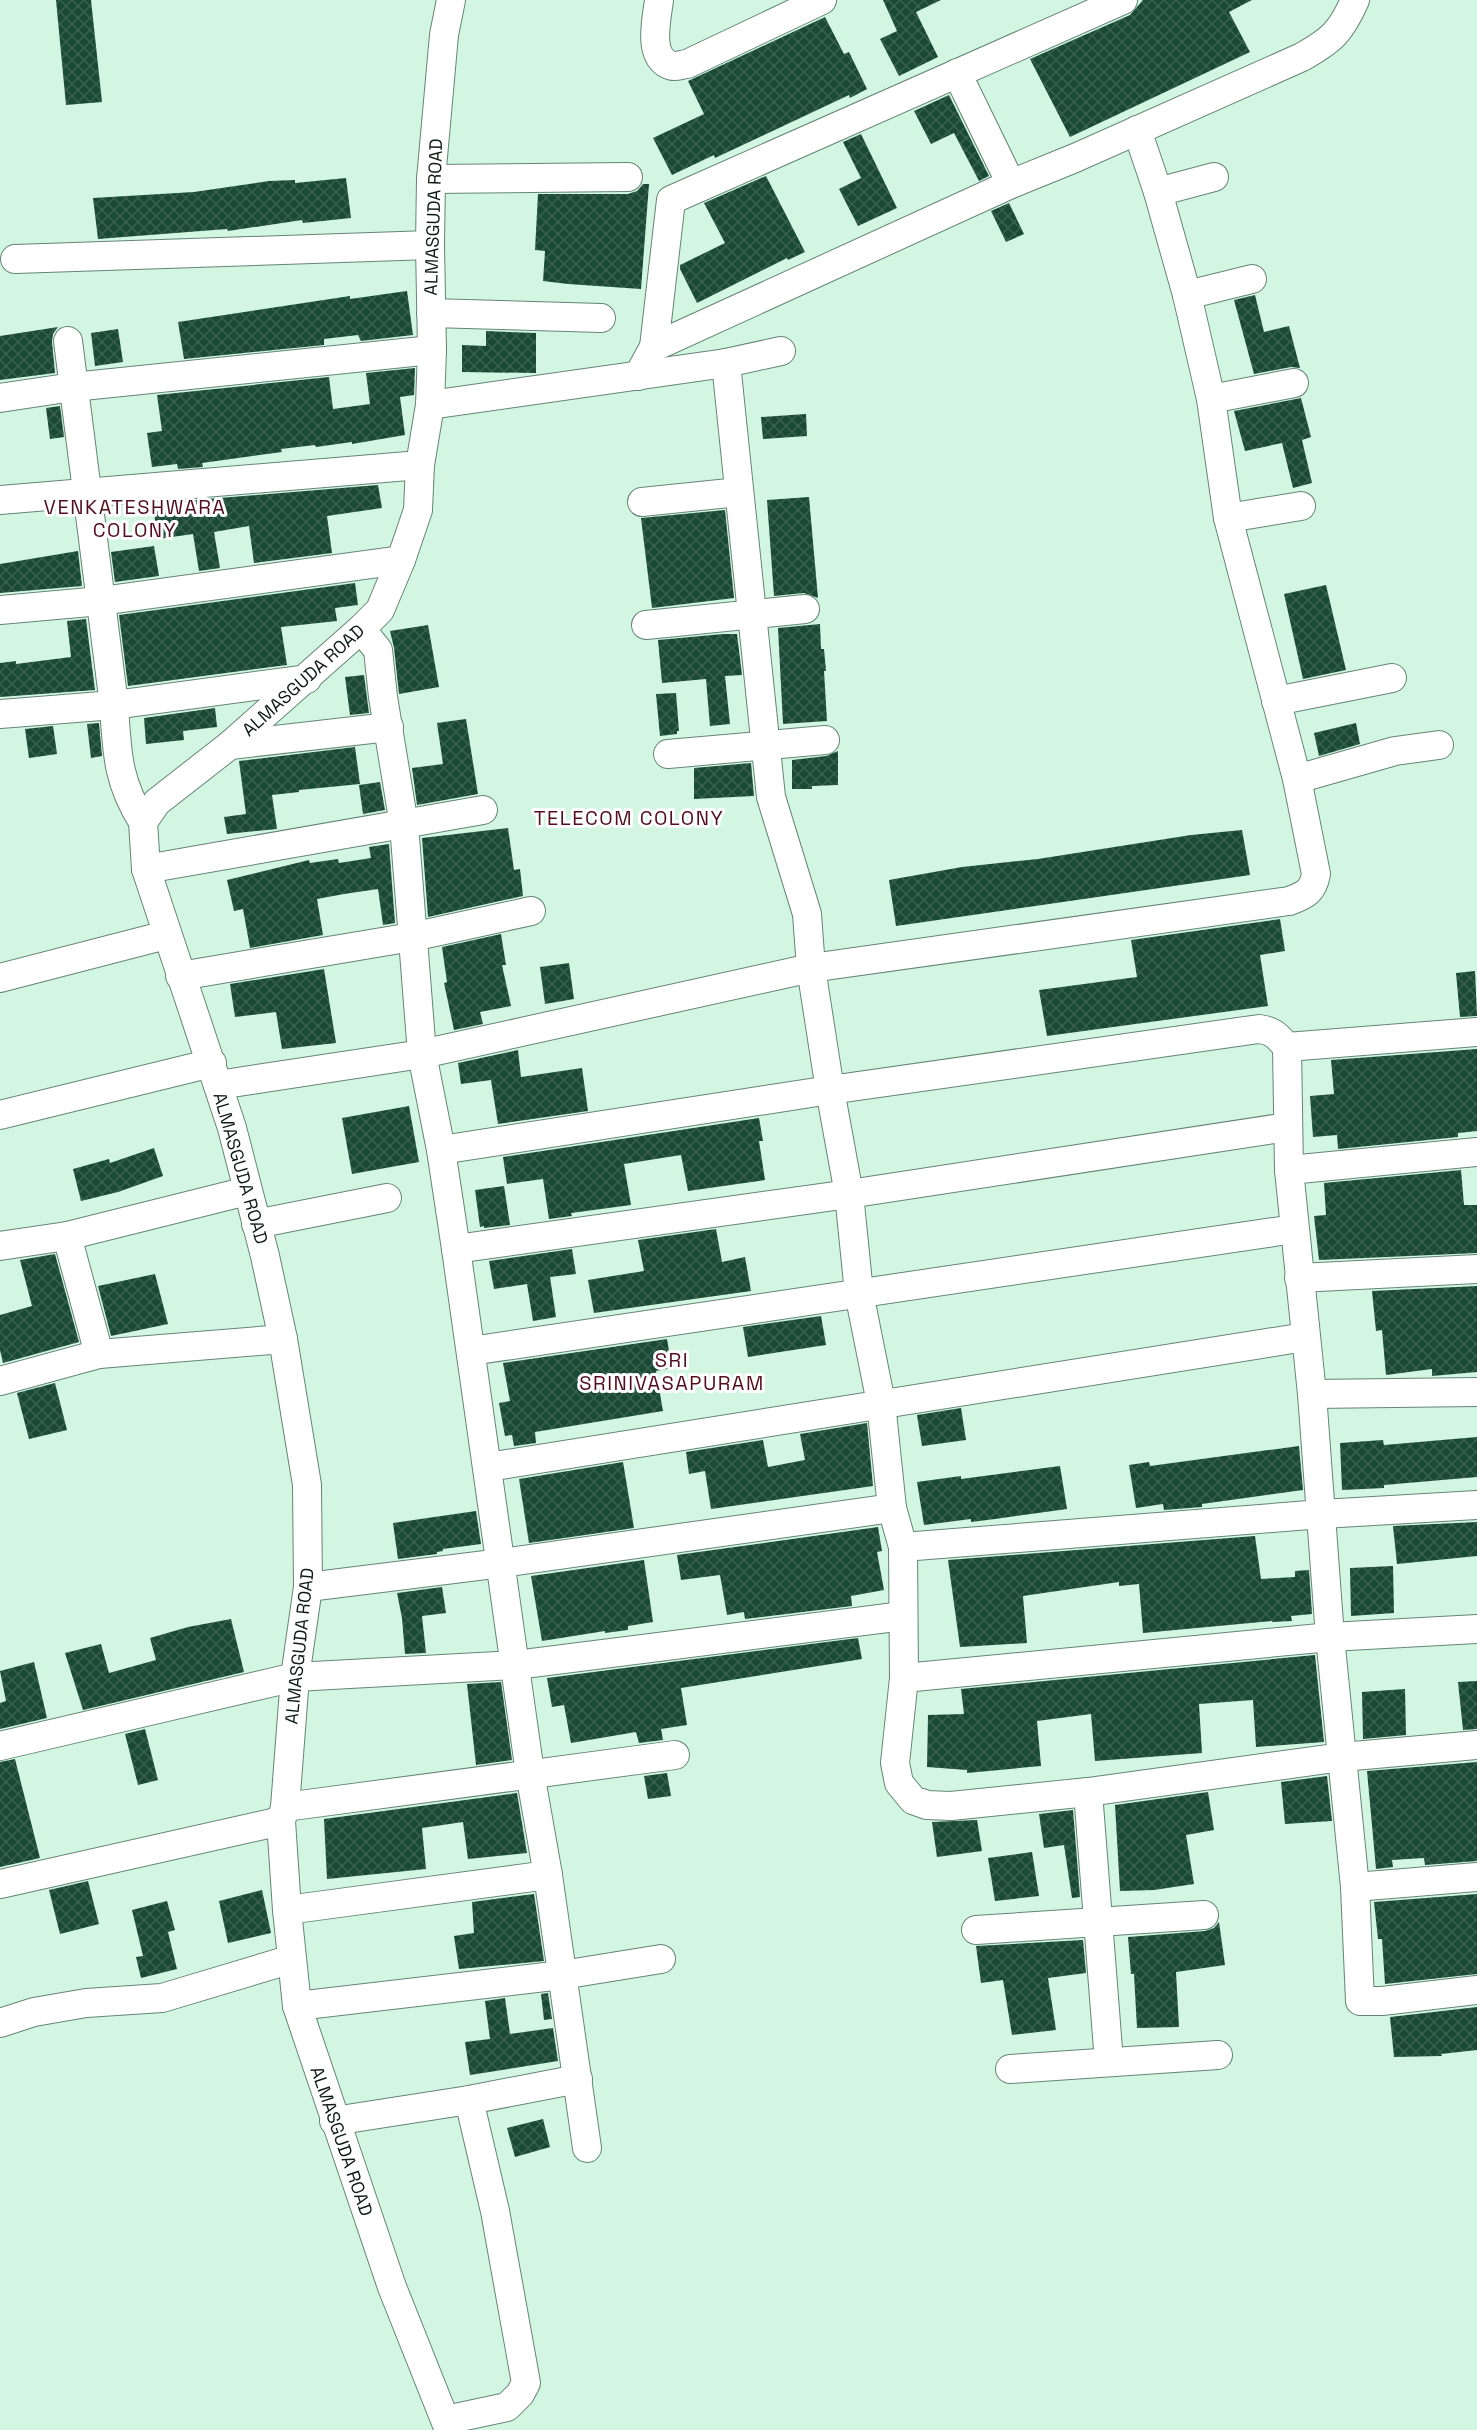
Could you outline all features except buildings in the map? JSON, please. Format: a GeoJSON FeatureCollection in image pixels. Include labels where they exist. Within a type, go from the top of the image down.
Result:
{"type":"FeatureCollection","features":[{"type":"Feature","properties":{"kind":"street","name":"ALMASGUDA ROAD"},"geometry":{"type":"LineString","coordinates":[[447,2425],[392,2287],[297,2006],[287,1910],[283,1814],[296,1677],[308,1587],[307,1485],[283,1339],[256,1224],[232,1128],[166,935],[146,869],[143,822],[157,802],[230,745],[307,679],[380,610],[401,560],[418,510],[420,465],[430,405],[432,179],[444,35],[451,0]]}},
{"type":"Feature","properties":{"kind":"street"},"geometry":{"type":"LineString","coordinates":[[659,0],[655,31],[656,49],[663,59],[673,66],[687,64],[822,0]]}},
{"type":"Feature","properties":{"kind":"street"},"geometry":{"type":"LineString","coordinates":[[638,376],[654,347],[670,200],[1123,0]]}},
{"type":"Feature","properties":{"kind":"street"},"geometry":{"type":"LineString","coordinates":[[654,347],[1011,184],[1302,57],[1330,41],[1347,20],[1355,0]]}},
{"type":"Feature","properties":{"kind":"street"},"geometry":{"type":"LineString","coordinates":[[957,74],[1011,184]]}},
{"type":"Feature","properties":{"kind":"street"},"geometry":{"type":"LineString","coordinates":[[0,1115],[214,1074],[422,1054],[811,968],[1289,901],[1304,896],[1313,887],[1316,874],[1297,779],[1228,518],[1211,399],[1187,295],[1158,192],[1137,130]]}},
{"type":"Feature","properties":{"kind":"street"},"geometry":{"type":"LineString","coordinates":[[432,179],[628,177]]}},
{"type":"Feature","properties":{"kind":"street"},"geometry":{"type":"LineString","coordinates":[[1158,192],[1214,177]]}},
{"type":"Feature","properties":{"kind":"street"},"geometry":{"type":"LineString","coordinates":[[15,259],[430,245]]}},
{"type":"Feature","properties":{"kind":"street"},"geometry":{"type":"LineString","coordinates":[[1187,295],[1252,279]]}},
{"type":"Feature","properties":{"kind":"street"},"geometry":{"type":"LineString","coordinates":[[431,313],[601,318]]}},
{"type":"Feature","properties":{"kind":"street"},"geometry":{"type":"LineString","coordinates":[[68,341],[114,705],[117,751],[122,782],[129,800],[143,822]]}},
{"type":"Feature","properties":{"kind":"street"},"geometry":{"type":"LineString","coordinates":[[0,398],[73,387],[432,350]]}},
{"type":"Feature","properties":{"kind":"street"},"geometry":{"type":"LineString","coordinates":[[430,405],[726,363],[781,351]]}},
{"type":"Feature","properties":{"kind":"street"},"geometry":{"type":"LineString","coordinates":[[726,363],[771,797],[807,914],[811,968],[849,1194],[859,1293],[881,1403],[892,1508],[903,1547],[903,1678],[895,1763],[899,1783],[913,1800],[927,1805],[951,1806],[1088,1792],[1342,1757],[1477,1745]]}},
{"type":"Feature","properties":{"kind":"street"},"geometry":{"type":"LineString","coordinates":[[1211,399],[1294,383]]}},
{"type":"Feature","properties":{"kind":"street"},"geometry":{"type":"LineString","coordinates":[[0,500],[420,465]]}},
{"type":"Feature","properties":{"kind":"street"},"geometry":{"type":"LineString","coordinates":[[642,502],[739,492]]}},
{"type":"Feature","properties":{"kind":"street"},"geometry":{"type":"LineString","coordinates":[[1228,518],[1301,506]]}},
{"type":"Feature","properties":{"kind":"street"},"geometry":{"type":"LineString","coordinates":[[0,610],[101,601],[401,560]]}},
{"type":"Feature","properties":{"kind":"street"},"geometry":{"type":"LineString","coordinates":[[646,625],[805,609]]}},
{"type":"Feature","properties":{"kind":"street"},"geometry":{"type":"LineString","coordinates":[[361,629],[378,650],[404,825],[422,1054],[441,1150],[456,1249],[530,1773],[548,1875],[587,2148]]}},
{"type":"Feature","properties":{"kind":"street"},"geometry":{"type":"LineString","coordinates":[[1276,701],[1392,678]]}},
{"type":"Feature","properties":{"kind":"street"},"geometry":{"type":"LineString","coordinates":[[0,714],[114,705],[307,679]]}},
{"type":"Feature","properties":{"kind":"street"},"geometry":{"type":"LineString","coordinates":[[230,745],[389,727]]}},
{"type":"Feature","properties":{"kind":"street"},"geometry":{"type":"LineString","coordinates":[[668,754],[825,740]]}},
{"type":"Feature","properties":{"kind":"street"},"geometry":{"type":"LineString","coordinates":[[1297,779],[1395,751],[1439,745]]}},
{"type":"Feature","properties":{"kind":"street"},"geometry":{"type":"LineString","coordinates":[[146,869],[483,810]]}},
{"type":"Feature","properties":{"kind":"street"},"geometry":{"type":"LineString","coordinates":[[180,976],[412,936],[531,911]]}},
{"type":"Feature","properties":{"kind":"street"},"geometry":{"type":"LineString","coordinates":[[0,978],[166,935]]}},
{"type":"Feature","properties":{"kind":"street"},"geometry":{"type":"LineString","coordinates":[[441,1150],[830,1090],[1259,1029],[1272,1030],[1287,1047],[1289,1170],[1312,1394],[1330,1637],[1355,1887],[1359,2001],[1382,2001],[1477,1990]]}},
{"type":"Feature","properties":{"kind":"street"},"geometry":{"type":"LineString","coordinates":[[1287,1047],[1477,1032]]}},
{"type":"Feature","properties":{"kind":"street"},"geometry":{"type":"LineString","coordinates":[[456,1249],[849,1194],[1287,1127]]}},
{"type":"Feature","properties":{"kind":"street"},"geometry":{"type":"LineString","coordinates":[[1289,1170],[1477,1152]]}},
{"type":"Feature","properties":{"kind":"street"},"geometry":{"type":"LineString","coordinates":[[0,1246],[67,1236],[247,1191]]}},
{"type":"Feature","properties":{"kind":"street"},"geometry":{"type":"LineString","coordinates":[[256,1224],[387,1198]]}},
{"type":"Feature","properties":{"kind":"street"},"geometry":{"type":"LineString","coordinates":[[471,1351],[1294,1229]]}},
{"type":"Feature","properties":{"kind":"street"},"geometry":{"type":"LineString","coordinates":[[67,1236],[99,1354]]}},
{"type":"Feature","properties":{"kind":"street"},"geometry":{"type":"LineString","coordinates":[[1299,1278],[1477,1269]]}},
{"type":"Feature","properties":{"kind":"street"},"geometry":{"type":"LineString","coordinates":[[488,1467],[1305,1337]]}},
{"type":"Feature","properties":{"kind":"street"},"geometry":{"type":"LineString","coordinates":[[0,1381],[99,1354],[283,1339]]}},
{"type":"Feature","properties":{"kind":"street"},"geometry":{"type":"LineString","coordinates":[[1312,1394],[1477,1392]]}},
{"type":"Feature","properties":{"kind":"street"},"geometry":{"type":"LineString","coordinates":[[903,1547],[1322,1514],[1477,1505]]}},
{"type":"Feature","properties":{"kind":"street"},"geometry":{"type":"LineString","coordinates":[[308,1587],[502,1563],[892,1508]]}},
{"type":"Feature","properties":{"kind":"street"},"geometry":{"type":"LineString","coordinates":[[0,1746],[296,1677],[516,1665],[903,1616]]}},
{"type":"Feature","properties":{"kind":"street"},"geometry":{"type":"LineString","coordinates":[[903,1678],[1330,1637],[1477,1629]]}},
{"type":"Feature","properties":{"kind":"street"},"geometry":{"type":"LineString","coordinates":[[0,1884],[283,1814],[530,1773],[675,1755]]}},
{"type":"Feature","properties":{"kind":"street"},"geometry":{"type":"LineString","coordinates":[[1088,1792],[1109,2062]]}},
{"type":"Feature","properties":{"kind":"street"},"geometry":{"type":"LineString","coordinates":[[287,1910],[548,1875]]}},
{"type":"Feature","properties":{"kind":"street"},"geometry":{"type":"LineString","coordinates":[[1355,1887],[1477,1877]]}},
{"type":"Feature","properties":{"kind":"street"},"geometry":{"type":"LineString","coordinates":[[976,1930],[1204,1915]]}},
{"type":"Feature","properties":{"kind":"street"},"geometry":{"type":"LineString","coordinates":[[0,2023],[34,2012],[86,2003],[162,1998],[292,1959]]}},
{"type":"Feature","properties":{"kind":"street"},"geometry":{"type":"LineString","coordinates":[[297,2006],[562,1975],[661,1959]]}},
{"type":"Feature","properties":{"kind":"street"},"geometry":{"type":"LineString","coordinates":[[1010,2069],[1218,2055]]}},
{"type":"Feature","properties":{"kind":"street"},"geometry":{"type":"LineString","coordinates":[[334,2121],[469,2100],[578,2079]]}},
{"type":"Feature","properties":{"kind":"street"},"geometry":{"type":"LineString","coordinates":[[447,2425],[507,2407],[520,2394],[526,2383],[495,2211],[469,2100]]}},
{"type":"Feature","properties":{"kind":"district","name":"VENKATESHWARA COLONY"},"geometry":{"type":"Point","coordinates":[135,518]}},
{"type":"Feature","properties":{"kind":"district","name":"TELECOM COLONY"},"geometry":{"type":"Point","coordinates":[629,818]}},
{"type":"Feature","properties":{"kind":"district","name":"SRI SRINIVASAPURAM"},"geometry":{"type":"Point","coordinates":[672,1372]}}]}
